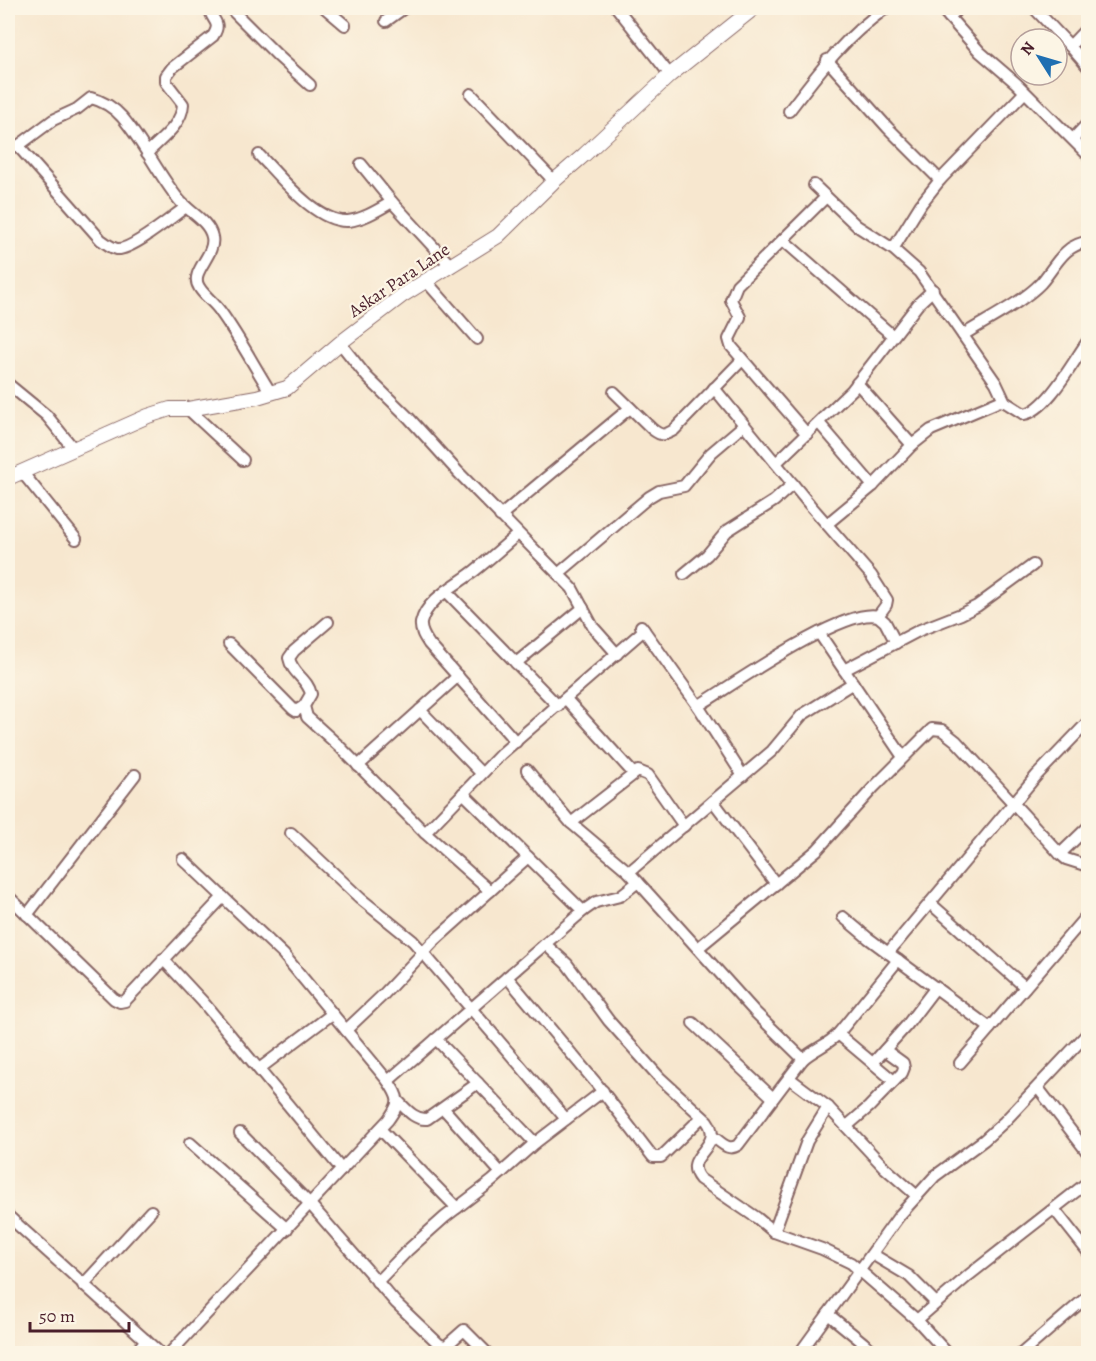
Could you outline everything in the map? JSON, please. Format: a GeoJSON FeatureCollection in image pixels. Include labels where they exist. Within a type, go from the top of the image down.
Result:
{"type":"FeatureCollection","features":[{"type":"Feature","properties":{"kind":"street"},"geometry":{"type":"LineString","coordinates":[[147,153],[180,119],[183,104],[166,82],[166,76],[172,68],[213,36],[217,25],[209,11],[210,8]]}},
{"type":"Feature","properties":{"kind":"street"},"geometry":{"type":"LineString","coordinates":[[230,8],[310,85]]}},
{"type":"Feature","properties":{"kind":"street"},"geometry":{"type":"LineString","coordinates":[[325,8],[345,25]]}},
{"type":"Feature","properties":{"kind":"street"},"geometry":{"type":"LineString","coordinates":[[386,21],[404,8]]}},
{"type":"Feature","properties":{"kind":"street"},"geometry":{"type":"LineString","coordinates":[[617,8],[670,75]]}},
{"type":"Feature","properties":{"kind":"street","name":"Askar Para Lane"},"geometry":{"type":"LineString","coordinates":[[12,475],[148,416],[170,410],[257,397],[287,388],[340,343],[403,295],[498,236],[554,181],[670,75],[754,8]]}},
{"type":"Feature","properties":{"kind":"street"},"geometry":{"type":"LineString","coordinates":[[789,111],[827,60],[863,24],[886,8]]}},
{"type":"Feature","properties":{"kind":"street"},"geometry":{"type":"LineString","coordinates":[[941,8],[980,52],[1016,83],[1089,155]]}},
{"type":"Feature","properties":{"kind":"street"},"geometry":{"type":"LineString","coordinates":[[949,17],[959,8]]}},
{"type":"Feature","properties":{"kind":"street"},"geometry":{"type":"LineString","coordinates":[[1034,8],[1089,67]]}},
{"type":"Feature","properties":{"kind":"street"},"geometry":{"type":"LineString","coordinates":[[1070,46],[1089,27]]}},
{"type":"Feature","properties":{"kind":"street"},"geometry":{"type":"LineString","coordinates":[[827,60],[888,128],[940,180]]}},
{"type":"Feature","properties":{"kind":"street"},"geometry":{"type":"LineString","coordinates":[[893,249],[921,204],[940,180],[1024,93]]}},
{"type":"Feature","properties":{"kind":"street"},"geometry":{"type":"LineString","coordinates":[[471,94],[554,181]]}},
{"type":"Feature","properties":{"kind":"street"},"geometry":{"type":"LineString","coordinates":[[186,207],[135,243],[118,249],[101,240],[13,145],[53,120],[77,110],[91,98],[99,100],[121,116],[186,207],[206,224],[213,238],[210,253],[197,276],[199,287],[221,312],[271,393]]}},
{"type":"Feature","properties":{"kind":"street"},"geometry":{"type":"LineString","coordinates":[[1073,139],[1089,123]]}},
{"type":"Feature","properties":{"kind":"street"},"geometry":{"type":"LineString","coordinates":[[259,155],[304,200],[331,217],[347,221],[356,219],[392,202]]}},
{"type":"Feature","properties":{"kind":"street"},"geometry":{"type":"LineString","coordinates":[[361,164],[392,202],[451,266]]}},
{"type":"Feature","properties":{"kind":"street"},"geometry":{"type":"LineString","coordinates":[[814,185],[857,226],[893,249],[920,272],[996,382],[1005,402]]}},
{"type":"Feature","properties":{"kind":"street"},"geometry":{"type":"LineString","coordinates":[[807,434],[731,346],[729,339],[740,317],[731,300],[737,285],[826,197]]}},
{"type":"Feature","properties":{"kind":"street"},"geometry":{"type":"LineString","coordinates":[[783,240],[893,336]]}},
{"type":"Feature","properties":{"kind":"street"},"geometry":{"type":"LineString","coordinates":[[963,335],[1040,284],[1073,246],[1089,242]]}},
{"type":"Feature","properties":{"kind":"street"},"geometry":{"type":"LineString","coordinates":[[426,281],[477,339]]}},
{"type":"Feature","properties":{"kind":"street"},"geometry":{"type":"LineString","coordinates":[[776,463],[857,383],[919,303],[933,290]]}},
{"type":"Feature","properties":{"kind":"street"},"geometry":{"type":"LineString","coordinates":[[827,524],[873,486],[912,446],[932,430],[1000,401],[1024,414],[1034,411],[1059,383],[1089,341]]}},
{"type":"Feature","properties":{"kind":"street"},"geometry":{"type":"LineString","coordinates":[[340,343],[367,377],[409,418],[577,595],[593,627],[617,654]]}},
{"type":"Feature","properties":{"kind":"street"},"geometry":{"type":"LineString","coordinates":[[615,392],[652,429],[658,434],[666,435],[674,430],[742,360]]}},
{"type":"Feature","properties":{"kind":"street"},"geometry":{"type":"LineString","coordinates":[[857,383],[912,446]]}},
{"type":"Feature","properties":{"kind":"street"},"geometry":{"type":"LineString","coordinates":[[8,384],[47,416],[73,448]]}},
{"type":"Feature","properties":{"kind":"street"},"geometry":{"type":"LineString","coordinates":[[714,388],[871,575],[885,595],[886,605],[878,616]]}},
{"type":"Feature","properties":{"kind":"street"},"geometry":{"type":"LineString","coordinates":[[500,516],[630,408]]}},
{"type":"Feature","properties":{"kind":"street"},"geometry":{"type":"LineString","coordinates":[[188,409],[243,460]]}},
{"type":"Feature","properties":{"kind":"street"},"geometry":{"type":"LineString","coordinates":[[819,423],[873,486]]}},
{"type":"Feature","properties":{"kind":"street"},"geometry":{"type":"LineString","coordinates":[[558,574],[649,497],[659,491],[684,486],[711,453],[744,425]]}},
{"type":"Feature","properties":{"kind":"street"},"geometry":{"type":"LineString","coordinates":[[12,475],[76,539]]}},
{"type":"Feature","properties":{"kind":"street"},"geometry":{"type":"LineString","coordinates":[[684,574],[707,555],[727,531],[774,501],[793,484]]}},
{"type":"Feature","properties":{"kind":"street"},"geometry":{"type":"LineString","coordinates":[[516,742],[429,644],[422,633],[421,625],[429,608],[446,591],[476,570],[518,534]]}},
{"type":"Feature","properties":{"kind":"street"},"geometry":{"type":"LineString","coordinates":[[844,670],[920,630],[977,606],[1033,565]]}},
{"type":"Feature","properties":{"kind":"street"},"geometry":{"type":"LineString","coordinates":[[446,591],[516,663],[562,703],[633,773]]}},
{"type":"Feature","properties":{"kind":"street"},"geometry":{"type":"LineString","coordinates":[[516,663],[583,608]]}},
{"type":"Feature","properties":{"kind":"street"},"geometry":{"type":"LineString","coordinates":[[698,706],[786,651],[819,633],[858,617],[878,616],[885,622],[896,643]]}},
{"type":"Feature","properties":{"kind":"street"},"geometry":{"type":"LineString","coordinates":[[229,644],[296,711],[304,706],[312,694],[290,665],[289,658],[328,622]]}},
{"type":"Feature","properties":{"kind":"street"},"geometry":{"type":"LineString","coordinates":[[425,833],[482,773],[617,654],[642,628],[698,706],[743,776]]}},
{"type":"Feature","properties":{"kind":"street"},"geometry":{"type":"LineString","coordinates":[[819,633],[903,758]]}},
{"type":"Feature","properties":{"kind":"street"},"geometry":{"type":"LineString","coordinates":[[358,766],[458,676]]}},
{"type":"Feature","properties":{"kind":"street"},"geometry":{"type":"LineString","coordinates":[[629,872],[778,745],[802,715],[853,683]]}},
{"type":"Feature","properties":{"kind":"street"},"geometry":{"type":"LineString","coordinates":[[304,706],[307,717],[425,833],[490,891]]}},
{"type":"Feature","properties":{"kind":"street"},"geometry":{"type":"LineString","coordinates":[[420,710],[482,773]]}},
{"type":"Feature","properties":{"kind":"street"},"geometry":{"type":"LineString","coordinates":[[888,953],[1048,762],[1089,722]]}},
{"type":"Feature","properties":{"kind":"street"},"geometry":{"type":"LineString","coordinates":[[698,948],[817,850],[932,729],[942,730],[956,741],[1060,854],[1066,859],[1089,866]]}},
{"type":"Feature","properties":{"kind":"street"},"geometry":{"type":"LineString","coordinates":[[527,770],[571,823],[629,872],[778,1036],[803,1059]]}},
{"type":"Feature","properties":{"kind":"street"},"geometry":{"type":"LineString","coordinates":[[571,823],[633,773],[643,771],[684,826]]}},
{"type":"Feature","properties":{"kind":"street"},"geometry":{"type":"LineString","coordinates":[[27,915],[135,775]]}},
{"type":"Feature","properties":{"kind":"street"},"geometry":{"type":"LineString","coordinates":[[463,793],[583,910]]}},
{"type":"Feature","properties":{"kind":"street"},"geometry":{"type":"LineString","coordinates":[[712,801],[776,884]]}},
{"type":"Feature","properties":{"kind":"street"},"geometry":{"type":"LineString","coordinates":[[1060,854],[1089,827]]}},
{"type":"Feature","properties":{"kind":"street"},"geometry":{"type":"LineString","coordinates":[[291,833],[361,899],[406,935],[472,1008],[566,1119]]}},
{"type":"Feature","properties":{"kind":"street"},"geometry":{"type":"LineString","coordinates":[[346,1030],[383,995],[422,952],[528,857]]}},
{"type":"Feature","properties":{"kind":"street"},"geometry":{"type":"LineString","coordinates":[[183,859],[283,954],[388,1081],[399,1102],[414,1117],[422,1120],[434,1116],[478,1083]]}},
{"type":"Feature","properties":{"kind":"street"},"geometry":{"type":"LineString","coordinates":[[388,1081],[583,910],[596,902],[620,896],[638,882]]}},
{"type":"Feature","properties":{"kind":"street"},"geometry":{"type":"LineString","coordinates":[[8,896],[116,1001],[125,1001],[223,897]]}},
{"type":"Feature","properties":{"kind":"street"},"geometry":{"type":"LineString","coordinates":[[930,903],[1025,987]]}},
{"type":"Feature","properties":{"kind":"street"},"geometry":{"type":"LineString","coordinates":[[960,1063],[1089,914]]}},
{"type":"Feature","properties":{"kind":"street"},"geometry":{"type":"LineString","coordinates":[[843,917],[990,1028]]}},
{"type":"Feature","properties":{"kind":"street"},"geometry":{"type":"LineString","coordinates":[[545,944],[567,964],[609,1021],[660,1078],[712,1129],[712,1136],[694,1165],[695,1173],[700,1179],[774,1232],[832,1253],[860,1270],[917,1320],[948,1353]]}},
{"type":"Feature","properties":{"kind":"street"},"geometry":{"type":"LineString","coordinates":[[163,959],[203,1002],[342,1170]]}},
{"type":"Feature","properties":{"kind":"street"},"geometry":{"type":"LineString","coordinates":[[712,1136],[729,1148],[738,1145],[803,1059],[838,1034],[898,960]]}},
{"type":"Feature","properties":{"kind":"street"},"geometry":{"type":"LineString","coordinates":[[507,977],[603,1091],[648,1152],[657,1158],[672,1148],[702,1117]]}},
{"type":"Feature","properties":{"kind":"street"},"geometry":{"type":"LineString","coordinates":[[873,1063],[907,1025],[936,987]]}},
{"type":"Feature","properties":{"kind":"street"},"geometry":{"type":"LineString","coordinates":[[259,1069],[332,1014]]}},
{"type":"Feature","properties":{"kind":"street"},"geometry":{"type":"LineString","coordinates":[[693,1023],[773,1098]]}},
{"type":"Feature","properties":{"kind":"street"},"geometry":{"type":"LineString","coordinates":[[799,1353],[898,1216],[916,1195],[935,1176],[984,1140],[1038,1088],[1089,1033]]}},
{"type":"Feature","properties":{"kind":"street"},"geometry":{"type":"LineString","coordinates":[[838,1034],[894,1081]]}},
{"type":"Feature","properties":{"kind":"street"},"geometry":{"type":"LineString","coordinates":[[436,1039],[536,1143]]}},
{"type":"Feature","properties":{"kind":"street"},"geometry":{"type":"LineString","coordinates":[[1080,1041],[1089,1052]]}},
{"type":"Feature","properties":{"kind":"street"},"geometry":{"type":"LineString","coordinates":[[847,1126],[870,1107],[902,1073],[903,1064],[885,1050]]}},
{"type":"Feature","properties":{"kind":"street"},"geometry":{"type":"LineString","coordinates":[[789,1078],[828,1107],[885,1168],[916,1195]]}},
{"type":"Feature","properties":{"kind":"street"},"geometry":{"type":"LineString","coordinates":[[1038,1088],[1089,1153]]}},
{"type":"Feature","properties":{"kind":"street"},"geometry":{"type":"LineString","coordinates":[[377,1282],[430,1230],[603,1091]]}},
{"type":"Feature","properties":{"kind":"street"},"geometry":{"type":"LineString","coordinates":[[169,1353],[380,1129],[396,1110],[399,1102]]}},
{"type":"Feature","properties":{"kind":"street"},"geometry":{"type":"LineString","coordinates":[[774,1232],[804,1146],[828,1107]]}},
{"type":"Feature","properties":{"kind":"street"},"geometry":{"type":"LineString","coordinates":[[444,1108],[501,1173]]}},
{"type":"Feature","properties":{"kind":"street"},"geometry":{"type":"LineString","coordinates":[[380,1129],[458,1208]]}},
{"type":"Feature","properties":{"kind":"street"},"geometry":{"type":"LineString","coordinates":[[240,1133],[310,1203],[396,1303],[441,1345],[447,1345],[462,1330],[466,1330],[488,1353]]}},
{"type":"Feature","properties":{"kind":"street"},"geometry":{"type":"LineString","coordinates":[[190,1143],[287,1229]]}},
{"type":"Feature","properties":{"kind":"street"},"geometry":{"type":"LineString","coordinates":[[917,1320],[969,1275],[1089,1182]]}},
{"type":"Feature","properties":{"kind":"street"},"geometry":{"type":"LineString","coordinates":[[1054,1209],[1089,1252]]}},
{"type":"Feature","properties":{"kind":"street"},"geometry":{"type":"LineString","coordinates":[[83,1285],[151,1211]]}},
{"type":"Feature","properties":{"kind":"street"},"geometry":{"type":"LineString","coordinates":[[8,1216],[161,1353]]}},
{"type":"Feature","properties":{"kind":"street"},"geometry":{"type":"LineString","coordinates":[[872,1254],[909,1276],[936,1304]]}},
{"type":"Feature","properties":{"kind":"street"},"geometry":{"type":"LineString","coordinates":[[1021,1353],[1086,1302]]}},
{"type":"Feature","properties":{"kind":"street"},"geometry":{"type":"LineString","coordinates":[[828,1314],[877,1353]]}},
{"type":"Feature","properties":{"kind":"street"},"geometry":{"type":"LineString","coordinates":[[134,1353],[146,1340]]}}]}
